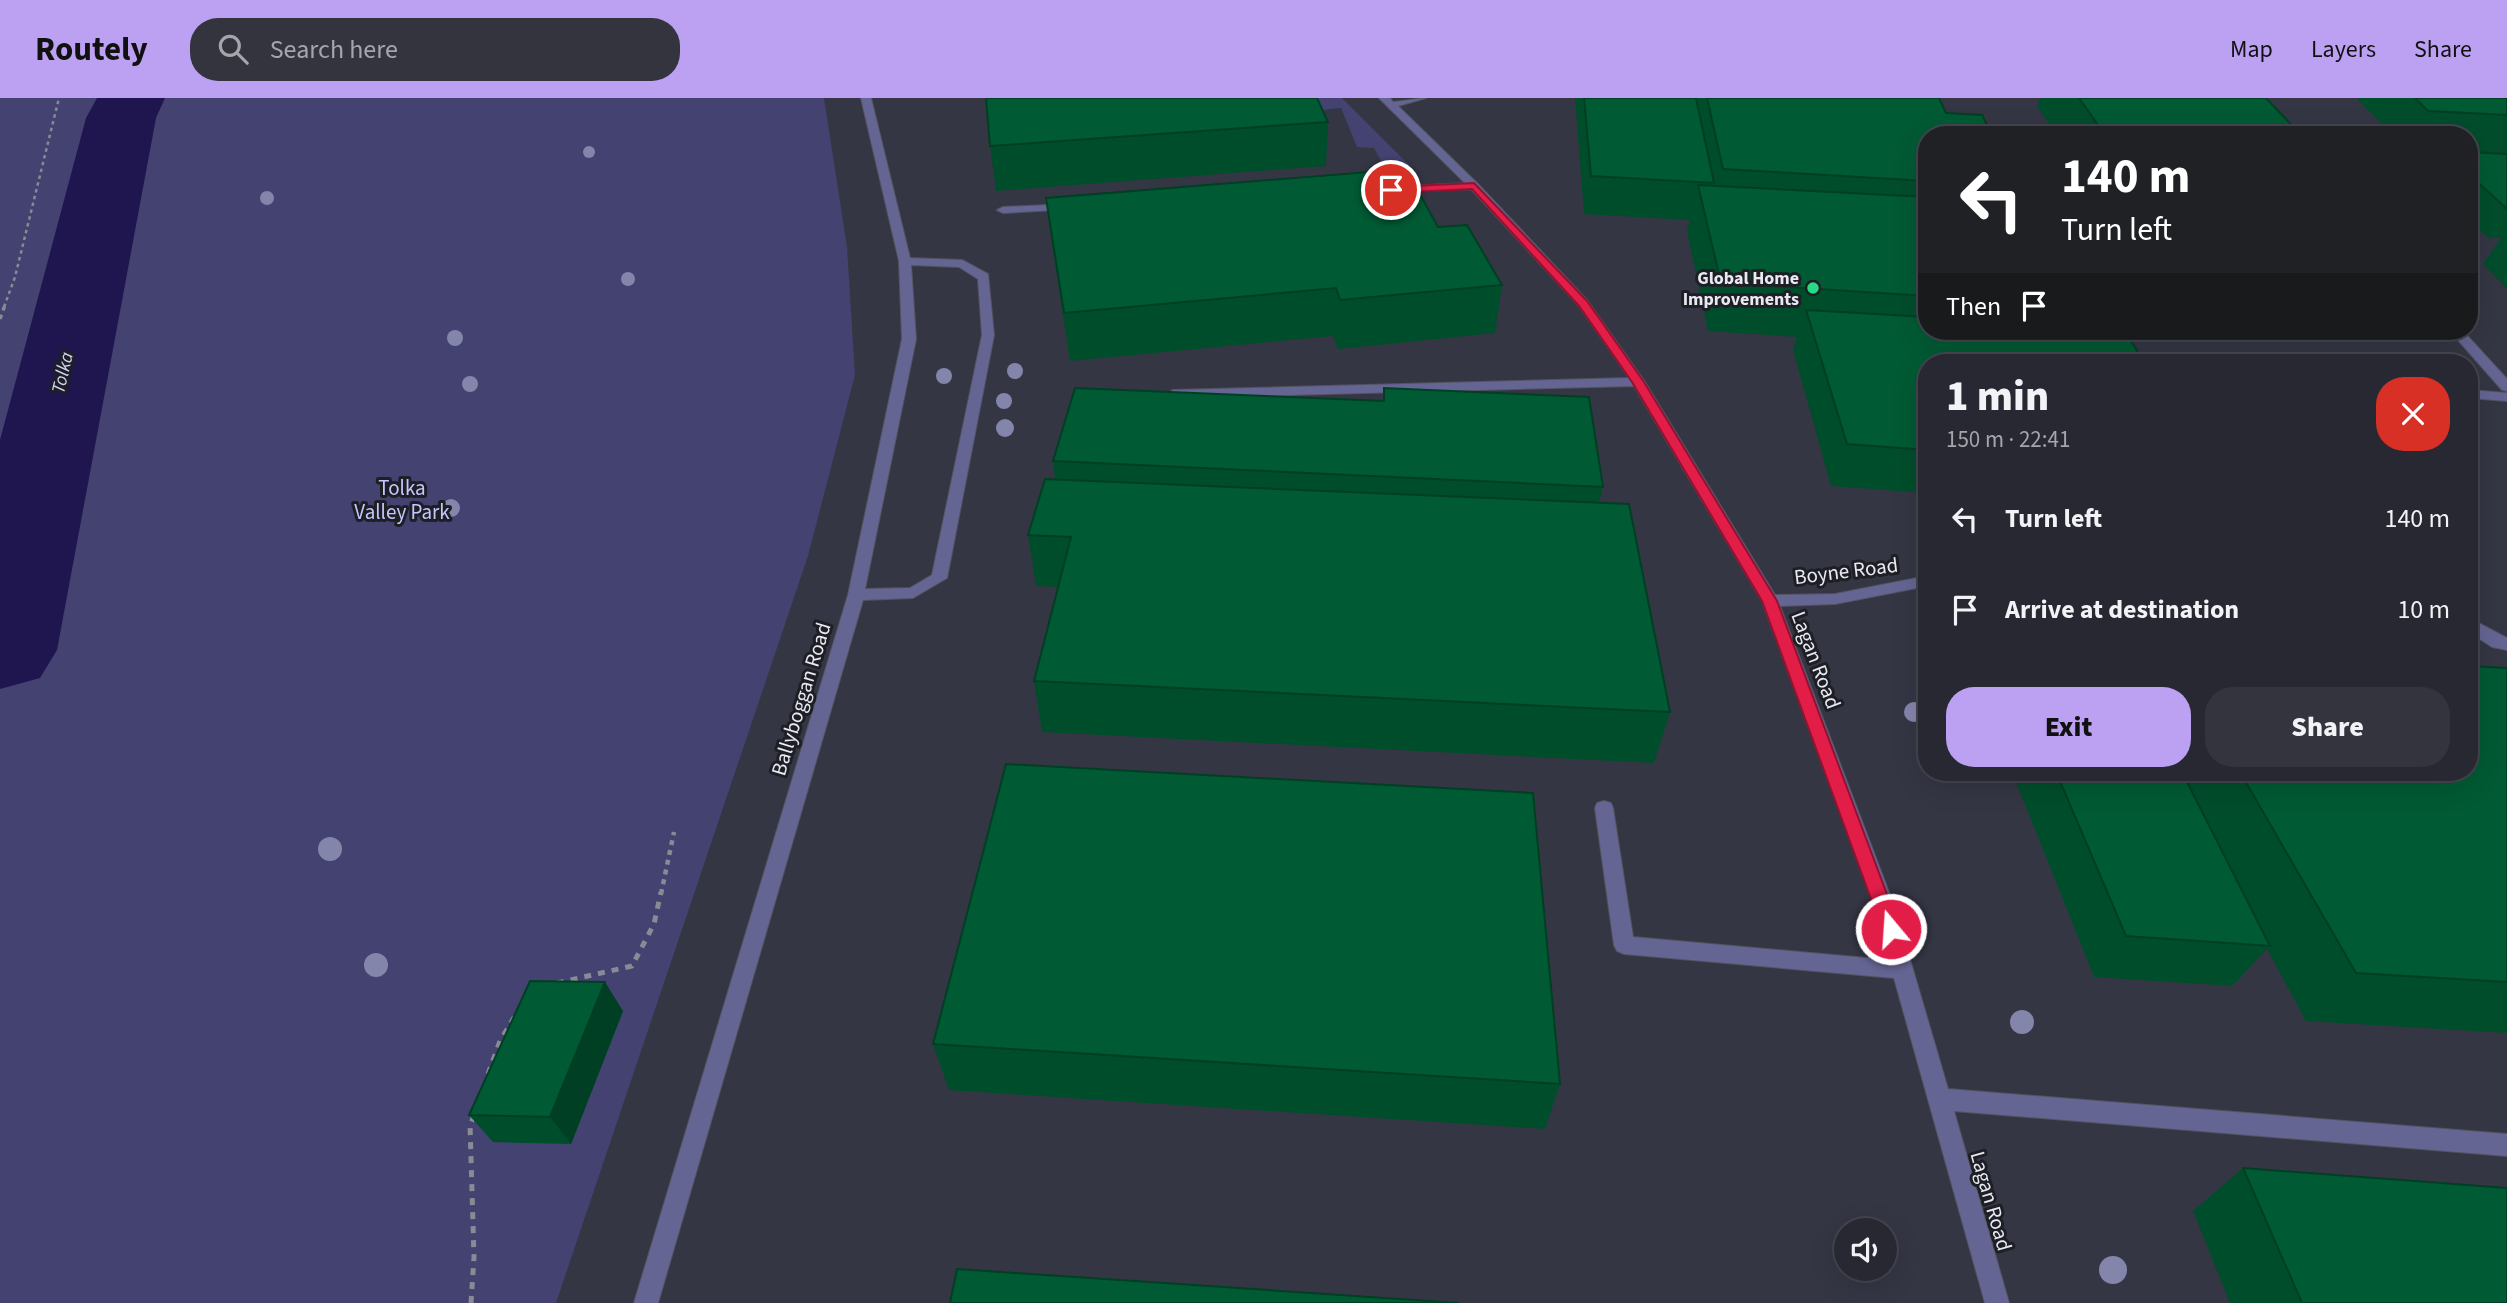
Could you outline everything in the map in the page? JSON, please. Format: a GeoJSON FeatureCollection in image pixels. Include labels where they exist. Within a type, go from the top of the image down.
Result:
{"type":"FeatureCollection","features":[{"type":"Feature","properties":{"kind":"street","name":"Ballyboggan Road"},"geometry":{"type":"LineString","coordinates":[[646,1303],[856,595],[909,339],[905,261],[866,98]]}},
{"type":"Feature","properties":{"kind":"street"},"geometry":{"type":"LineString","coordinates":[[1388,101],[1421,98]]}},
{"type":"Feature","properties":{"kind":"street","name":"Lagan Road"},"geometry":{"type":"LineString","coordinates":[[1388,101],[1474,186],[1583,303],[1638,382],[1770,601],[1885,908],[1997,1303]]}},
{"type":"Feature","properties":{"kind":"street"},"geometry":{"type":"LineString","coordinates":[[1377,191],[1474,186]]}},
{"type":"Feature","properties":{"kind":"street"},"geometry":{"type":"LineString","coordinates":[[1003,211],[1086,206]]}},
{"type":"Feature","properties":{"kind":"street"},"geometry":{"type":"LineString","coordinates":[[856,595],[913,593],[939,578],[988,335],[984,277],[962,264],[905,261]]}},
{"type":"Feature","properties":{"kind":"street"},"geometry":{"type":"LineString","coordinates":[[2464,340],[2477,354]]}},
{"type":"Feature","properties":{"kind":"street"},"geometry":{"type":"LineString","coordinates":[[2478,355],[2507,387]]}},
{"type":"Feature","properties":{"kind":"street"},"geometry":{"type":"LineString","coordinates":[[1164,394],[1638,382]]}},
{"type":"Feature","properties":{"kind":"street"},"geometry":{"type":"LineString","coordinates":[[2478,395],[2507,397]]}},
{"type":"Feature","properties":{"kind":"street","name":"Boyne Road"},"geometry":{"type":"LineString","coordinates":[[1770,601],[1835,599],[1918,583]]}},
{"type":"Feature","properties":{"kind":"street"},"geometry":{"type":"LineString","coordinates":[[2478,630],[2498,643],[2507,644]]}},
{"type":"Feature","properties":{"kind":"street"},"geometry":{"type":"LineString","coordinates":[[1604,808],[1624,945],[1903,970]]}},
{"type":"Feature","properties":{"kind":"street"},"geometry":{"type":"LineString","coordinates":[[1939,1099],[2507,1145]]}},
{"type":"Feature","properties":{"kind":"path"},"geometry":{"type":"LineString","coordinates":[[0,319],[15,277],[59,98]]}},
{"type":"Feature","properties":{"kind":"path"},"geometry":{"type":"LineString","coordinates":[[552,984],[632,966],[654,924],[674,832]]}},
{"type":"Feature","properties":{"kind":"path"},"geometry":{"type":"LineString","coordinates":[[487,1077],[500,1041],[517,1011]]}},
{"type":"Feature","properties":{"kind":"path"},"geometry":{"type":"LineString","coordinates":[[471,1303],[474,1257],[470,1125],[475,1113]]}},
{"type":"Feature","properties":{"kind":"green space","name":"Tolka Valley Park"},"geometry":{"type":"Polygon","coordinates":[[[0,98],[824,98],[847,247],[855,375],[808,556],[556,1303],[0,1303],[0,98]]]}},
{"type":"Feature","properties":{"kind":"green space"},"geometry":{"type":"Polygon","coordinates":[[[1296,98],[1342,98],[1410,166],[1385,168],[1374,148],[1357,147],[1341,108],[1302,112],[1296,98]]]}},
{"type":"Feature","properties":{"kind":"building"},"geometry":{"type":"Polygon","coordinates":[[[986,98],[1317,98],[1328,122],[990,146],[986,98]]]}},
{"type":"Feature","properties":{"kind":"building"},"geometry":{"type":"Polygon","coordinates":[[[1584,98],[1696,98],[1714,183],[1591,176],[1584,98]]]}},
{"type":"Feature","properties":{"kind":"building"},"geometry":{"type":"Polygon","coordinates":[[[1707,98],[1939,98],[1946,113],[1982,115],[1988,126],[1918,126],[1918,180],[1723,169],[1707,98]]]}},
{"type":"Feature","properties":{"kind":"building"},"geometry":{"type":"Polygon","coordinates":[[[2079,98],[2266,98],[2292,126],[2099,126],[2079,98]]]}},
{"type":"Feature","properties":{"kind":"building"},"geometry":{"type":"Polygon","coordinates":[[[2415,98],[2507,98],[2507,115],[2428,111],[2415,98]]]}},
{"type":"Feature","properties":{"kind":"building"},"geometry":{"type":"Polygon","coordinates":[[[2478,152],[2507,154],[2507,209],[2478,182],[2478,152]]]}},
{"type":"Feature","properties":{"kind":"building"},"geometry":{"type":"Polygon","coordinates":[[[1406,169],[1438,227],[1467,225],[1502,285],[1340,300],[1336,288],[1064,313],[1046,198],[1406,169]]]}},
{"type":"Feature","properties":{"kind":"building"},"geometry":{"type":"Polygon","coordinates":[[[1698,185],[1918,197],[1918,295],[1721,283],[1698,185]]]}},
{"type":"Feature","properties":{"kind":"building"},"geometry":{"type":"Polygon","coordinates":[[[1806,310],[1918,316],[1918,340],[2131,340],[2139,354],[1918,354],[1918,449],[1847,444],[1806,310]]]}},
{"type":"Feature","properties":{"kind":"building"},"geometry":{"type":"Polygon","coordinates":[[[1075,388],[1384,401],[1384,388],[1589,397],[1603,487],[1053,461],[1075,388]]]}},
{"type":"Feature","properties":{"kind":"building"},"geometry":{"type":"Polygon","coordinates":[[[1045,479],[1629,504],[1670,712],[1034,681],[1071,537],[1028,535],[1045,479]]]}},
{"type":"Feature","properties":{"kind":"building"},"geometry":{"type":"Polygon","coordinates":[[[2478,666],[2507,668],[2507,982],[2356,973],[2245,781],[2478,781],[2478,666]]]}},
{"type":"Feature","properties":{"kind":"building"},"geometry":{"type":"Polygon","coordinates":[[[1006,764],[1533,793],[1560,1084],[933,1044],[1006,764]]]}},
{"type":"Feature","properties":{"kind":"building"},"geometry":{"type":"Polygon","coordinates":[[[2060,781],[2187,781],[2270,946],[2126,936],[2060,781]]]}},
{"type":"Feature","properties":{"kind":"building"},"geometry":{"type":"Polygon","coordinates":[[[530,981],[605,982],[550,1117],[469,1115],[530,981]]]}},
{"type":"Feature","properties":{"kind":"building"},"geometry":{"type":"Polygon","coordinates":[[[2243,1168],[2507,1188],[2507,1303],[2302,1303],[2243,1168]]]}},
{"type":"Feature","properties":{"kind":"building"},"geometry":{"type":"Polygon","coordinates":[[[957,1269],[1459,1303],[950,1303],[957,1269]]]}},
{"type":"Feature","properties":{"kind":"waterway","name":"Tolka"},"geometry":{"type":"LineString","coordinates":[[0,650],[121,118],[131,98]]}},
{"type":"Feature","properties":{"kind":"place","name":"Global Home Improvements"},"geometry":{"type":"Point","coordinates":[1813,288]}},
{"type":"Feature","properties":{"kind":"route"},"geometry":{"type":"LineString","coordinates":[[1391,190],[1474,186],[1583,303],[1638,382],[1770,601],[1891,929]]}}]}
